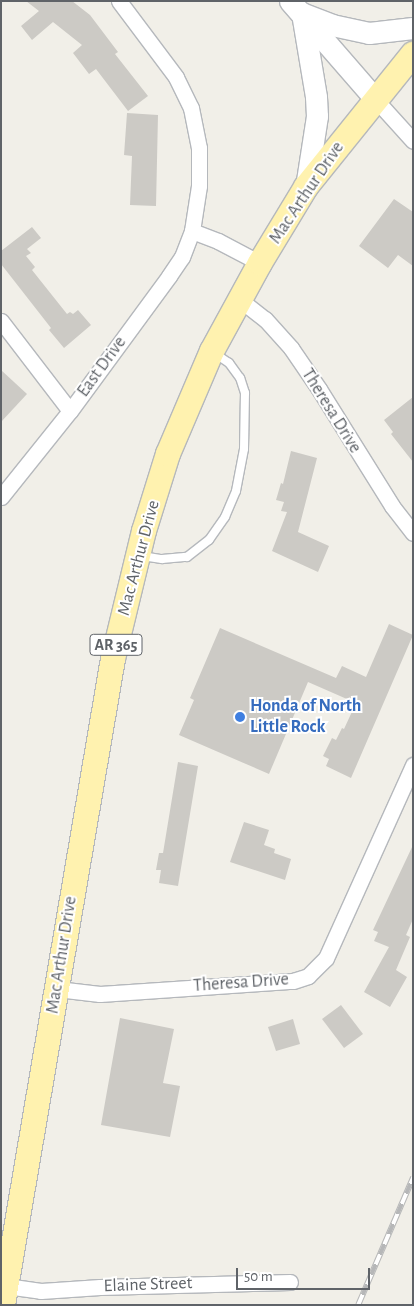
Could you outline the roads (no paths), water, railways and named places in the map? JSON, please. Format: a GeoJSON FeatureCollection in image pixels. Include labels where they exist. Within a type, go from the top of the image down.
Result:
{"type":"FeatureCollection","features":[{"type":"Feature","properties":{"kind":"main road","name":"Mac Arthur Drive"},"geometry":{"type":"LineString","coordinates":[[5,1296],[113,659],[137,556],[168,454],[212,351],[239,299],[306,187],[413,54]]}},
{"type":"Feature","properties":{"kind":"street","name":"East Drive"},"geometry":{"type":"LineString","coordinates":[[1,497],[70,411],[169,276],[182,257],[192,231],[199,186],[199,148],[191,108],[176,77],[120,1]]}},
{"type":"Feature","properties":{"kind":"street"},"geometry":{"type":"LineString","coordinates":[[296,7],[332,25],[369,33],[413,28]]}},
{"type":"Feature","properties":{"kind":"street"},"geometry":{"type":"LineString","coordinates":[[296,7],[413,140]]}},
{"type":"Feature","properties":{"kind":"street"},"geometry":{"type":"LineString","coordinates":[[296,7],[316,97],[317,116],[306,187]]}},
{"type":"Feature","properties":{"kind":"street"},"geometry":{"type":"LineString","coordinates":[[192,231],[218,241],[260,263]]}},
{"type":"Feature","properties":{"kind":"street","name":"Theresa Drive"},"geometry":{"type":"LineString","coordinates":[[239,299],[265,319],[291,348],[319,389],[382,491],[413,534]]}},
{"type":"Feature","properties":{"kind":"street"},"geometry":{"type":"LineString","coordinates":[[1,321],[70,411]]}},
{"type":"Feature","properties":{"kind":"street","name":"Theresa Drive"},"geometry":{"type":"LineString","coordinates":[[57,989],[100,994],[293,980],[308,976],[326,958],[413,765]]}},
{"type":"Feature","properties":{"kind":"street","name":"Elaine Street"},"geometry":{"type":"LineString","coordinates":[[5,1296],[100,1287],[290,1282]]}},
{"type":"Feature","properties":{"kind":"lane"},"geometry":{"type":"LineString","coordinates":[[137,556],[162,559],[187,557],[209,540],[225,517],[236,491],[244,449],[245,393],[240,378],[228,363],[212,351]]}},
{"type":"Feature","properties":{"kind":"railway"},"geometry":{"type":"LineString","coordinates":[[358,1305],[413,1177]]}},
{"type":"Feature","properties":{"kind":"place","name":"Honda of North Little Rock"},"geometry":{"type":"Point","coordinates":[240,717]}}]}
